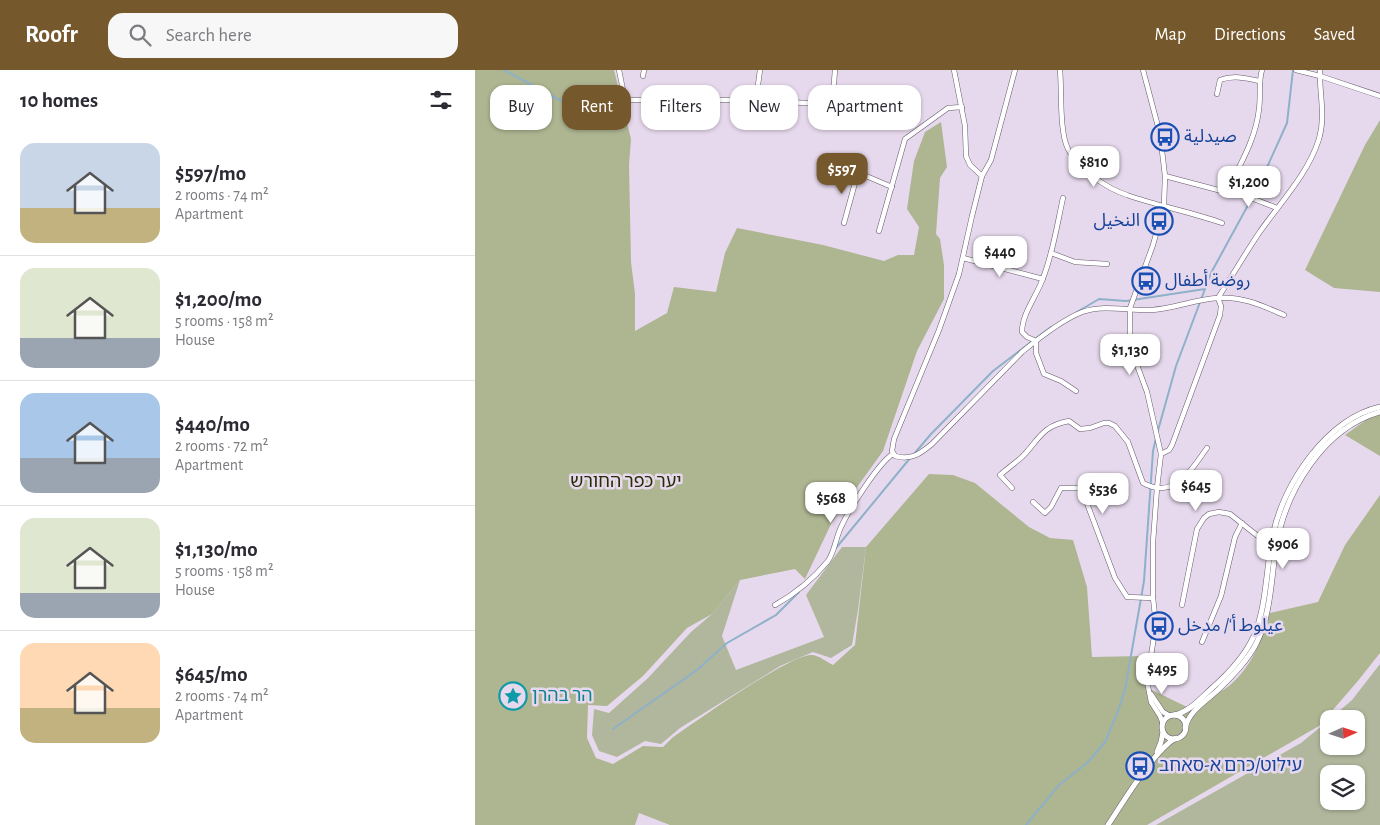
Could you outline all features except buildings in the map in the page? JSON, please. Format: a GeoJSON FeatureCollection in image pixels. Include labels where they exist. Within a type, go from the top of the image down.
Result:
{"type":"FeatureCollection","features":[{"type":"Feature","properties":{"kind":"street"},"geometry":{"type":"LineString","coordinates":[[643,76],[644,70]]}},
{"type":"Feature","properties":{"kind":"street"},"geometry":{"type":"LineString","coordinates":[[758,85],[760,70]]}},
{"type":"Feature","properties":{"kind":"street"},"geometry":{"type":"LineString","coordinates":[[798,103],[821,104],[833,95],[835,70]]}},
{"type":"Feature","properties":{"kind":"street"},"geometry":{"type":"LineString","coordinates":[[954,70],[965,126],[966,156],[971,165],[982,176]]}},
{"type":"Feature","properties":{"kind":"street"},"geometry":{"type":"LineString","coordinates":[[893,454],[892,446],[894,439],[939,330],[959,274],[982,176],[991,160],[1015,70]]}},
{"type":"Feature","properties":{"kind":"street"},"geometry":{"type":"LineString","coordinates":[[1060,70],[1064,135],[1072,158],[1109,187],[1125,195],[1222,223]]}},
{"type":"Feature","properties":{"kind":"street"},"geometry":{"type":"LineString","coordinates":[[1143,70],[1160,134],[1165,176],[1164,205],[1153,245],[1131,308],[1130,340],[1147,392],[1161,454],[1153,542],[1153,598],[1156,624],[1147,673],[1151,702],[1163,724],[1161,742],[1155,757]]}},
{"type":"Feature","properties":{"kind":"street"},"geometry":{"type":"LineString","coordinates":[[1228,189],[1248,150],[1256,127],[1259,108],[1259,81],[1262,70]]}},
{"type":"Feature","properties":{"kind":"street"},"geometry":{"type":"LineString","coordinates":[[1296,70],[1380,96]]}},
{"type":"Feature","properties":{"kind":"street"},"geometry":{"type":"LineString","coordinates":[[1218,298],[1277,208],[1289,193],[1319,139],[1323,106],[1320,70]]}},
{"type":"Feature","properties":{"kind":"street"},"geometry":{"type":"LineString","coordinates":[[619,71],[625,100],[730,100]]}},
{"type":"Feature","properties":{"kind":"street"},"geometry":{"type":"LineString","coordinates":[[1217,94],[1221,80],[1226,78],[1239,77],[1259,81]]}},
{"type":"Feature","properties":{"kind":"street"},"geometry":{"type":"LineString","coordinates":[[879,231],[905,139],[948,108],[962,107]]}},
{"type":"Feature","properties":{"kind":"street"},"geometry":{"type":"LineString","coordinates":[[838,164],[891,187]]}},
{"type":"Feature","properties":{"kind":"street"},"geometry":{"type":"LineString","coordinates":[[844,223],[858,172]]}},
{"type":"Feature","properties":{"kind":"street"},"geometry":{"type":"LineString","coordinates":[[1165,176],[1218,190],[1228,189],[1277,208]]}},
{"type":"Feature","properties":{"kind":"street"},"geometry":{"type":"LineString","coordinates":[[1036,341],[1027,337],[1022,332],[1022,326],[1043,279],[1051,253],[1063,198]]}},
{"type":"Feature","properties":{"kind":"street"},"geometry":{"type":"LineString","coordinates":[[1051,253],[1075,262],[1107,264]]}},
{"type":"Feature","properties":{"kind":"street"},"geometry":{"type":"LineString","coordinates":[[963,258],[1043,279]]}},
{"type":"Feature","properties":{"kind":"street"},"geometry":{"type":"LineString","coordinates":[[1161,454],[1169,450],[1172,445],[1220,315],[1221,306],[1218,298]]}},
{"type":"Feature","properties":{"kind":"street"},"geometry":{"type":"LineString","coordinates":[[893,454],[904,458],[919,455],[1036,341],[1084,311],[1131,308],[1152,310],[1218,298],[1245,300],[1284,314]]}},
{"type":"Feature","properties":{"kind":"street"},"geometry":{"type":"LineString","coordinates":[[1036,341],[1036,353],[1044,374],[1061,381],[1076,391]]}},
{"type":"Feature","properties":{"kind":"street"},"geometry":{"type":"LineString","coordinates":[[1107,825],[1155,757],[1170,741],[1183,735],[1191,714],[1234,673],[1257,643],[1265,619],[1276,522],[1287,493],[1300,471],[1313,453],[1334,432],[1366,410],[1380,407]]}},
{"type":"Feature","properties":{"kind":"street"},"geometry":{"type":"LineString","coordinates":[[1163,724],[1172,715],[1185,712],[1204,696],[1232,668],[1250,645],[1257,630],[1261,614],[1274,543],[1289,501],[1303,476],[1331,443],[1353,424],[1380,412]]}},
{"type":"Feature","properties":{"kind":"street"},"geometry":{"type":"LineString","coordinates":[[1012,488],[1000,475],[1022,456],[1037,437],[1045,431],[1069,421],[1080,429],[1091,428],[1104,423],[1115,426],[1128,442],[1143,483],[1157,488],[1166,488],[1180,482],[1207,448]]}},
{"type":"Feature","properties":{"kind":"street"},"geometry":{"type":"LineString","coordinates":[[775,605],[793,595],[829,560],[841,526],[885,460],[893,454]]}},
{"type":"Feature","properties":{"kind":"street"},"geometry":{"type":"LineString","coordinates":[[1033,502],[1045,513],[1051,507],[1061,488],[1080,488],[1115,578],[1127,597],[1153,598]]}},
{"type":"Feature","properties":{"kind":"street"},"geometry":{"type":"LineString","coordinates":[[1182,605],[1195,536],[1200,523],[1209,514],[1219,512],[1231,514],[1259,537],[1274,543]]}},
{"type":"Feature","properties":{"kind":"street"},"geometry":{"type":"LineString","coordinates":[[1202,642],[1221,596],[1235,537],[1242,522]]}},
{"type":"Feature","properties":{"kind":"street"},"geometry":{"type":"LineString","coordinates":[[1147,683],[1159,708],[1163,712],[1183,720],[1185,728]]}},
{"type":"Feature","properties":{"kind":"street"},"geometry":{"type":"LineString","coordinates":[[1163,731],[1168,737],[1176,738]]}},
{"type":"Feature","properties":{"kind":"green space","name":"יער כפר החורש"},"geometry":{"type":"Polygon","coordinates":[[[475,70],[614,70],[618,85],[562,85],[562,130],[629,130],[631,139],[629,165],[631,262],[635,294],[635,331],[667,313],[674,287],[716,292],[725,253],[737,228],[823,245],[884,261],[898,255],[914,255],[919,227],[907,209],[914,161],[925,132],[941,122],[947,167],[940,178],[936,234],[940,239],[944,265],[944,299],[917,351],[883,451],[832,522],[805,579],[795,569],[740,580],[712,614],[687,628],[643,676],[607,706],[588,705],[587,738],[596,758],[613,764],[643,746],[663,747],[672,738],[742,690],[801,657],[814,655],[833,665],[855,645],[866,547],[929,474],[953,475],[975,483],[1029,527],[1050,538],[1073,540],[1087,587],[1092,657],[1143,656],[1141,679],[1146,687],[1187,707],[1209,698],[1237,679],[1255,653],[1270,613],[1318,602],[1345,545],[1380,495],[1380,653],[1333,710],[1320,710],[1319,726],[1147,825],[670,825],[639,813],[635,825],[475,825],[475,70]]]}},
{"type":"Feature","properties":{"kind":"green space"},"geometry":{"type":"Polygon","coordinates":[[[1380,120],[1380,292],[1334,288],[1305,270],[1365,145],[1380,120]]]}},
{"type":"Feature","properties":{"kind":"green space"},"geometry":{"type":"Polygon","coordinates":[[[1380,414],[1380,456],[1345,435],[1366,420],[1380,414]]]}},
{"type":"Feature","properties":{"kind":"green space"},"geometry":{"type":"Polygon","coordinates":[[[842,547],[866,547],[852,645],[831,658],[813,652],[780,666],[680,728],[661,744],[645,741],[617,757],[599,751],[592,735],[594,709],[609,713],[648,678],[691,632],[712,614],[740,580],[722,636],[736,670],[824,637],[806,595],[842,547]]]}},
{"type":"Feature","properties":{"kind":"green space"},"geometry":{"type":"Polygon","coordinates":[[[1380,664],[1380,825],[1156,825],[1301,743],[1320,727],[1320,755],[1365,755],[1365,710],[1340,710],[1352,700],[1380,664]]]}},
{"type":"Feature","properties":{"kind":"waterway"},"geometry":{"type":"LineString","coordinates":[[504,70],[562,101]]}},
{"type":"Feature","properties":{"kind":"waterway"},"geometry":{"type":"LineString","coordinates":[[1157,434],[1176,366],[1211,273],[1259,185],[1287,123],[1293,70]]}},
{"type":"Feature","properties":{"kind":"waterway"},"geometry":{"type":"LineString","coordinates":[[1077,312],[1099,299],[1126,301],[1205,289]]}},
{"type":"Feature","properties":{"kind":"waterway"},"geometry":{"type":"LineString","coordinates":[[914,454],[993,371],[1051,327]]}},
{"type":"Feature","properties":{"kind":"waterway"},"geometry":{"type":"LineString","coordinates":[[1026,825],[1059,785],[1087,763],[1105,742],[1118,711],[1125,690],[1144,581],[1153,451],[1156,438]]}},
{"type":"Feature","properties":{"kind":"waterway"},"geometry":{"type":"LineString","coordinates":[[836,548],[911,457]]}},
{"type":"Feature","properties":{"kind":"waterway"},"geometry":{"type":"LineString","coordinates":[[613,729],[697,670],[727,643],[776,615],[799,592]]}},
{"type":"Feature","properties":{"kind":"place","name":"صيدلية"},"geometry":{"type":"Point","coordinates":[1165,137]}},
{"type":"Feature","properties":{"kind":"place","name":"النخيل"},"geometry":{"type":"Point","coordinates":[1159,221]}},
{"type":"Feature","properties":{"kind":"place","name":"روضة أطفال"},"geometry":{"type":"Point","coordinates":[1146,281]}},
{"type":"Feature","properties":{"kind":"place","name":"عيلوط أ‘/ مدخل"},"geometry":{"type":"Point","coordinates":[1159,626]}},
{"type":"Feature","properties":{"kind":"place","name":"הר בהרן"},"geometry":{"type":"Point","coordinates":[513,696]}},
{"type":"Feature","properties":{"kind":"place","name":"עילוט/כרם א-סאחב"},"geometry":{"type":"Point","coordinates":[1140,766]}}]}
